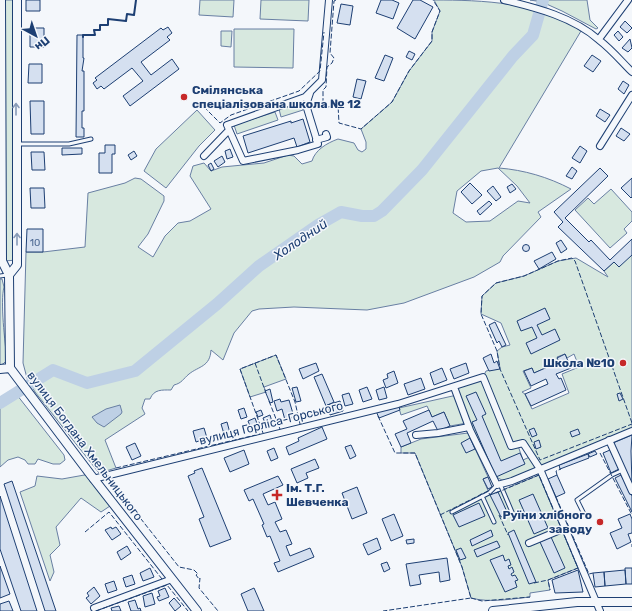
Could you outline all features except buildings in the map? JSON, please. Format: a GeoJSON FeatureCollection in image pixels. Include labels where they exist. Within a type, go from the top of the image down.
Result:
{"type":"FeatureCollection","features":[{"type":"Feature","properties":{"kind":"main road","name":"вулиця Богдана Хмельницького"},"geometry":{"type":"LineString","coordinates":[[2,0],[2,261],[9,275],[10,368],[93,479],[197,611]]}},
{"type":"Feature","properties":{"kind":"main road","name":"вулиця Богдана Хмельницького"},"geometry":{"type":"LineString","coordinates":[[9,275],[16,265],[17,260],[16,0]]}},
{"type":"Feature","properties":{"kind":"main road"},"geometry":{"type":"LineString","coordinates":[[0,369],[10,368]]}},
{"type":"Feature","properties":{"kind":"main road"},"geometry":{"type":"LineString","coordinates":[[493,611],[596,602],[632,602]]}},
{"type":"Feature","properties":{"kind":"street"},"geometry":{"type":"LineString","coordinates":[[204,156],[230,127],[305,97],[322,80],[329,0]]}},
{"type":"Feature","properties":{"kind":"street"},"geometry":{"type":"LineString","coordinates":[[504,0],[533,6],[550,12],[583,28],[599,39],[632,72]]}},
{"type":"Feature","properties":{"kind":"street"},"geometry":{"type":"LineString","coordinates":[[599,39],[628,0]]}},
{"type":"Feature","properties":{"kind":"street"},"geometry":{"type":"LineString","coordinates":[[230,127],[243,160],[298,150],[318,144],[322,137],[306,105],[310,93]]}},
{"type":"Feature","properties":{"kind":"street"},"geometry":{"type":"LineString","coordinates":[[600,146],[632,95]]}},
{"type":"Feature","properties":{"kind":"street","name":"вулиця Горліса-Горського"},"geometry":{"type":"LineString","coordinates":[[93,479],[398,404],[483,377],[511,446],[523,443],[540,469]]}},
{"type":"Feature","properties":{"kind":"street"},"geometry":{"type":"LineString","coordinates":[[454,387],[468,427],[498,485],[632,431]]}},
{"type":"Feature","properties":{"kind":"street"},"geometry":{"type":"LineString","coordinates":[[416,435],[438,433],[468,427]]}},
{"type":"Feature","properties":{"kind":"street"},"geometry":{"type":"LineString","coordinates":[[609,440],[632,491]]}},
{"type":"Feature","properties":{"kind":"street"},"geometry":{"type":"LineString","coordinates":[[540,469],[600,611]]}},
{"type":"Feature","properties":{"kind":"street"},"geometry":{"type":"LineString","coordinates":[[529,543],[565,528]]}},
{"type":"Feature","properties":{"kind":"street"},"geometry":{"type":"LineString","coordinates":[[94,608],[172,579]]}},
{"type":"Feature","properties":{"kind":"lane"},"geometry":{"type":"LineString","coordinates":[[16,144],[69,144],[91,139]]}},
{"type":"Feature","properties":{"kind":"lane"},"geometry":{"type":"LineString","coordinates":[[0,276],[9,275]]}},
{"type":"Feature","properties":{"kind":"lane"},"geometry":{"type":"LineString","coordinates":[[583,512],[577,500],[612,475],[623,470]]}},
{"type":"Feature","properties":{"kind":"lane"},"geometry":{"type":"LineString","coordinates":[[452,512],[489,493],[498,485],[512,512]]}},
{"type":"Feature","properties":{"kind":"lane"},"geometry":{"type":"LineString","coordinates":[[482,496],[494,522]]}},
{"type":"Feature","properties":{"kind":"shaded area"},"geometry":{"type":"Polygon","coordinates":[[[3,0],[13,0],[17,260],[4,261],[3,0]]]}},
{"type":"Feature","properties":{"kind":"shaded area"},"geometry":{"type":"Polygon","coordinates":[[[200,0],[234,0],[233,17],[199,15],[200,0]]]}},
{"type":"Feature","properties":{"kind":"shaded area"},"geometry":{"type":"Polygon","coordinates":[[[261,0],[309,0],[308,21],[260,19],[261,0]]]}},
{"type":"Feature","properties":{"kind":"shaded area"},"geometry":{"type":"Polygon","coordinates":[[[434,0],[491,2],[530,8],[565,21],[581,31],[499,168],[518,170],[536,175],[571,189],[538,212],[541,217],[503,256],[500,262],[474,277],[404,303],[367,310],[294,307],[259,309],[252,311],[234,333],[223,360],[211,350],[209,360],[206,363],[189,374],[181,382],[174,385],[171,390],[156,392],[150,399],[145,399],[142,408],[145,414],[105,440],[116,468],[99,473],[35,392],[27,378],[23,363],[26,252],[43,252],[85,247],[88,193],[125,183],[135,178],[141,179],[164,196],[164,201],[148,234],[138,247],[153,257],[165,236],[178,223],[190,221],[211,209],[190,176],[193,166],[204,163],[211,171],[222,167],[264,163],[288,155],[294,156],[302,164],[312,161],[316,153],[322,147],[338,139],[354,143],[358,150],[362,152],[366,149],[366,142],[361,129],[392,102],[409,71],[432,41],[432,32],[440,11],[434,0]],[[498,168],[481,171],[457,191],[453,213],[466,222],[490,221],[518,201],[530,203],[517,186],[498,168]]]}},
{"type":"Feature","properties":{"kind":"shaded area"},"geometry":{"type":"Polygon","coordinates":[[[530,0],[587,0],[590,20],[598,28],[596,29],[542,2],[530,0]]]}},
{"type":"Feature","properties":{"kind":"shaded area"},"geometry":{"type":"Polygon","coordinates":[[[234,29],[294,29],[293,68],[234,67],[234,29]]]}},
{"type":"Feature","properties":{"kind":"shaded area"},"geometry":{"type":"Polygon","coordinates":[[[221,31],[232,31],[231,47],[221,46],[221,31]]]}},
{"type":"Feature","properties":{"kind":"shaded area"},"geometry":{"type":"Polygon","coordinates":[[[300,102],[303,110],[281,117],[279,109],[300,102]]]}},
{"type":"Feature","properties":{"kind":"shaded area"},"geometry":{"type":"Polygon","coordinates":[[[197,110],[215,130],[199,146],[166,188],[144,171],[156,149],[197,110]]]}},
{"type":"Feature","properties":{"kind":"shaded area"},"geometry":{"type":"Polygon","coordinates":[[[275,112],[278,120],[237,134],[234,125],[275,112]]]}},
{"type":"Feature","properties":{"kind":"shaded area"},"geometry":{"type":"Polygon","coordinates":[[[611,189],[632,212],[632,221],[624,229],[627,233],[610,248],[575,210],[588,198],[594,204],[611,189]]]}},
{"type":"Feature","properties":{"kind":"shaded area"},"geometry":{"type":"Polygon","coordinates":[[[632,255],[632,431],[508,480],[502,480],[496,477],[467,423],[450,426],[444,412],[432,417],[427,406],[401,415],[399,408],[457,395],[454,387],[483,377],[486,371],[500,368],[497,351],[502,347],[510,345],[501,323],[481,314],[482,296],[496,283],[524,276],[558,261],[576,258],[608,277],[604,271],[614,262],[632,255]],[[565,354],[557,357],[559,362],[534,373],[532,368],[523,371],[531,388],[522,392],[525,394],[532,409],[569,393],[562,374],[579,367],[574,354],[567,358],[565,354]],[[524,440],[517,443],[523,460],[534,455],[524,440]]]}},
{"type":"Feature","properties":{"kind":"shaded area"},"geometry":{"type":"Polygon","coordinates":[[[0,279],[2,279],[4,287],[3,312],[7,360],[0,365],[0,279]]]}},
{"type":"Feature","properties":{"kind":"shaded area"},"geometry":{"type":"Polygon","coordinates":[[[276,355],[286,379],[264,387],[266,392],[250,397],[240,369],[276,355]]]}},
{"type":"Feature","properties":{"kind":"shaded area"},"geometry":{"type":"Polygon","coordinates":[[[11,395],[17,395],[64,455],[65,460],[60,464],[53,464],[38,459],[35,464],[28,464],[25,460],[18,457],[8,460],[0,467],[0,403],[11,395]]]}},
{"type":"Feature","properties":{"kind":"shaded area"},"geometry":{"type":"Polygon","coordinates":[[[468,433],[488,477],[483,479],[490,495],[539,475],[578,568],[548,580],[550,590],[530,593],[530,597],[508,600],[471,598],[462,567],[415,453],[401,453],[401,447],[421,439],[468,433]]]}},
{"type":"Feature","properties":{"kind":"shaded area"},"geometry":{"type":"Polygon","coordinates":[[[90,474],[113,504],[101,512],[81,498],[56,527],[60,545],[50,555],[54,572],[50,581],[20,492],[35,486],[37,476],[62,479],[90,474]]]}},
{"type":"Feature","properties":{"kind":"water"},"geometry":{"type":"Polygon","coordinates":[[[120,405],[122,412],[121,414],[104,427],[97,423],[92,417],[106,409],[120,405]]]}},
{"type":"Feature","properties":{"kind":"waterway","name":"Холодний"},"geometry":{"type":"LineString","coordinates":[[0,403],[53,370],[87,383],[135,371],[217,304],[259,266],[318,225],[341,212],[362,216],[374,216],[382,211],[422,170],[513,56],[533,35],[543,0]]}},
{"type":"Feature","properties":{"kind":"fence"},"geometry":{"type":"LineString","coordinates":[[336,0],[334,1],[330,53],[334,58],[332,63],[327,67],[326,87],[323,90],[323,108],[338,105],[339,123],[361,129],[392,102],[409,71],[432,41],[432,32],[440,11],[433,0]]}},
{"type":"Feature","properties":{"kind":"fence"},"geometry":{"type":"LineString","coordinates":[[199,102],[220,123],[231,115],[299,91],[320,71],[324,32]]}},
{"type":"Feature","properties":{"kind":"fence"},"geometry":{"type":"LineString","coordinates":[[632,423],[575,261],[572,258],[558,261],[524,276],[496,283],[482,296],[481,314],[497,351],[500,369],[540,460],[632,424]]}},
{"type":"Feature","properties":{"kind":"fence"},"geometry":{"type":"LineString","coordinates":[[263,433],[240,369],[276,355],[295,402],[300,424],[302,423]]}},
{"type":"Feature","properties":{"kind":"fence"},"geometry":{"type":"LineString","coordinates":[[255,363],[266,393]]}},
{"type":"Feature","properties":{"kind":"fence"},"geometry":{"type":"LineString","coordinates":[[269,401],[280,429]]}},
{"type":"Feature","properties":{"kind":"fence"},"geometry":{"type":"LineString","coordinates":[[378,416],[395,453],[415,453],[462,567],[471,598],[383,611]]}},
{"type":"Feature","properties":{"kind":"fence"},"geometry":{"type":"LineString","coordinates":[[116,468],[260,434]]}},
{"type":"Feature","properties":{"kind":"fence"},"geometry":{"type":"LineString","coordinates":[[600,453],[632,515]]}},
{"type":"Feature","properties":{"kind":"fence"},"geometry":{"type":"LineString","coordinates":[[557,475],[556,471],[561,469]]}},
{"type":"Feature","properties":{"kind":"fence"},"geometry":{"type":"LineString","coordinates":[[496,493],[539,475],[578,568],[548,580],[550,590]]}},
{"type":"Feature","properties":{"kind":"fence"},"geometry":{"type":"LineString","coordinates":[[109,476],[107,476],[179,567],[194,570],[198,574],[196,575],[199,579],[200,578],[199,588],[218,611]]}},
{"type":"Feature","properties":{"kind":"fence"},"geometry":{"type":"LineString","coordinates":[[440,515],[488,491],[490,495]]}},
{"type":"Feature","properties":{"kind":"fence"},"geometry":{"type":"LineString","coordinates":[[556,497],[589,574],[593,573]]}},
{"type":"Feature","properties":{"kind":"fence"},"geometry":{"type":"LineString","coordinates":[[85,532],[109,512],[162,579]]}},
{"type":"Feature","properties":{"kind":"fence"},"geometry":{"type":"LineString","coordinates":[[499,515],[508,535]]}},
{"type":"Feature","properties":{"kind":"fence"},"geometry":{"type":"LineString","coordinates":[[534,583],[548,580]]}},
{"type":"Feature","properties":{"kind":"fence"},"geometry":{"type":"LineString","coordinates":[[96,611],[167,585],[188,611]]}},
{"type":"Feature","properties":{"kind":"fence"},"geometry":{"type":"LineString","coordinates":[[471,598],[482,601],[530,597]]}},
{"type":"Feature","properties":{"kind":"wall"},"geometry":{"type":"LineString","coordinates":[[83,37],[83,35],[95,35],[94,30],[100,30],[100,25],[108,25],[108,19],[126,21],[127,14],[134,15],[136,0]]}},
{"type":"Feature","properties":{"kind":"place","name":"Смілянська спеціалізована школа № 12"},"geometry":{"type":"Point","coordinates":[184,97]}},
{"type":"Feature","properties":{"kind":"place","name":"Школа №10"},"geometry":{"type":"Point","coordinates":[623,363]}},
{"type":"Feature","properties":{"kind":"place","name":"Ім. Т.Г. Шевченка"},"geometry":{"type":"Point","coordinates":[277,495]}},
{"type":"Feature","properties":{"kind":"place","name":"Руїни хлібного заводу"},"geometry":{"type":"Point","coordinates":[600,522]}}]}
